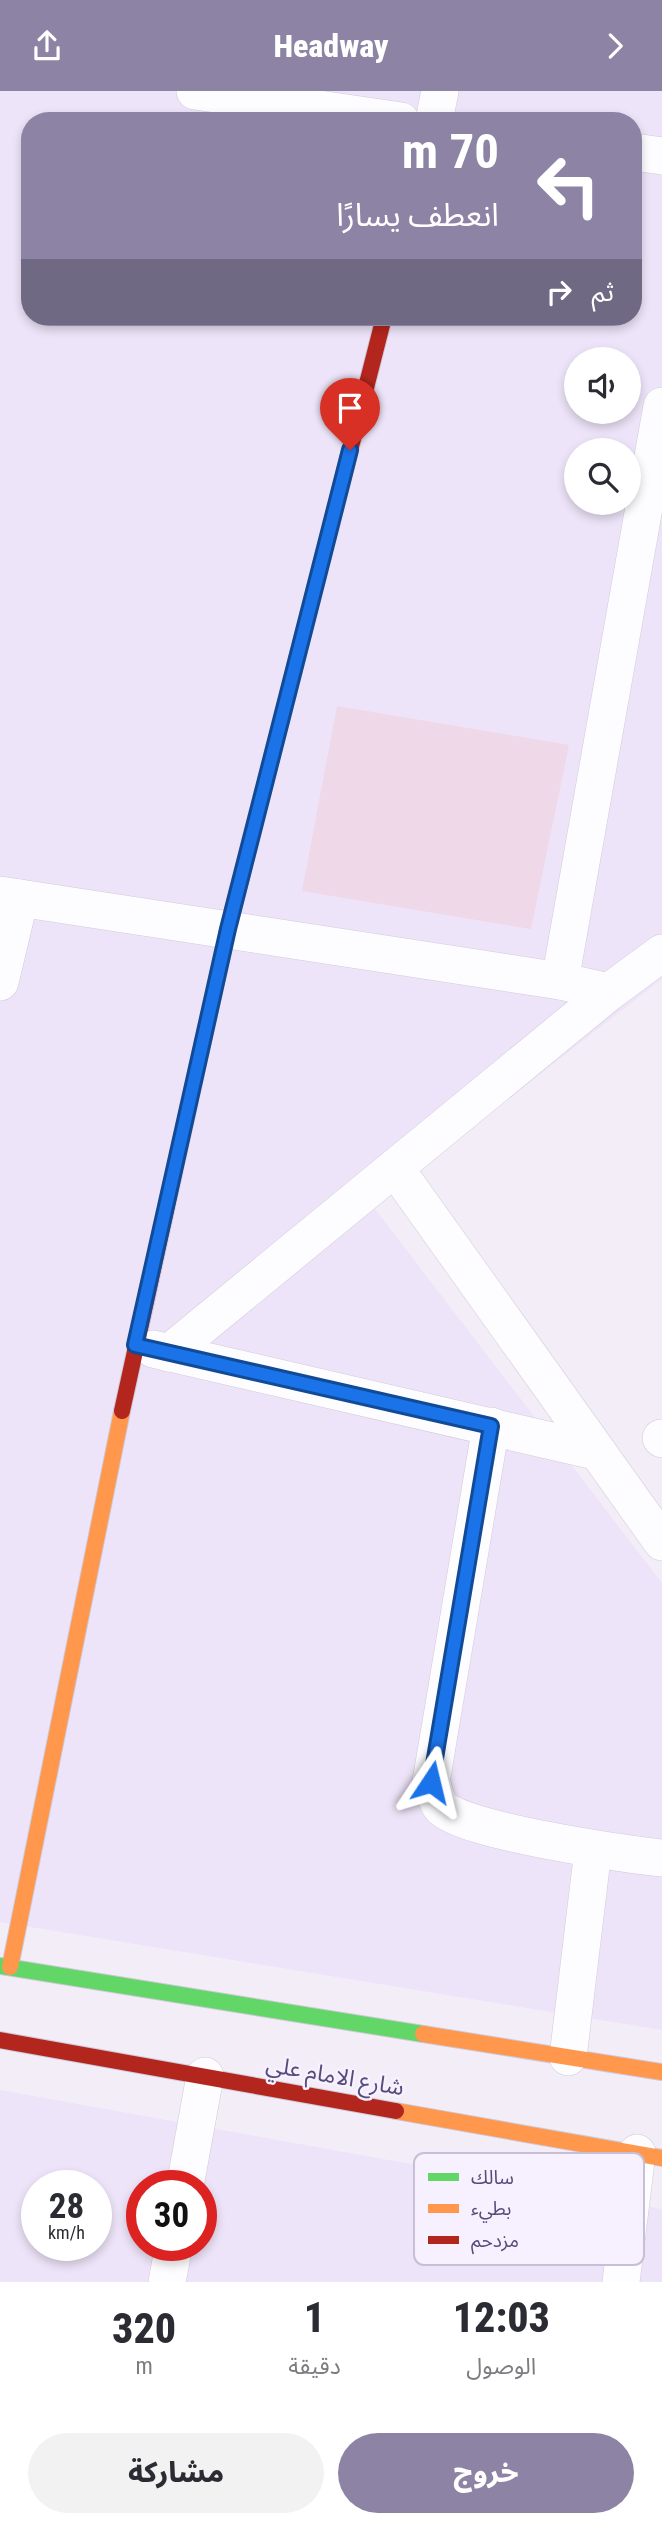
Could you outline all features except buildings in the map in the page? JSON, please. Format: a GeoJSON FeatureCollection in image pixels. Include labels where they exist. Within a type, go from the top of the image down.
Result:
{"type":"FeatureCollection","features":[{"type":"Feature","properties":{"kind":"street"},"geometry":{"type":"LineString","coordinates":[[195,91],[339,112]]}},
{"type":"Feature","properties":{"kind":"street"},"geometry":{"type":"LineString","coordinates":[[436,112],[440,91]]}},
{"type":"Feature","properties":{"kind":"street"},"geometry":{"type":"LineString","coordinates":[[642,153],[662,156]]}},
{"type":"Feature","properties":{"kind":"street"},"geometry":{"type":"LineString","coordinates":[[382,326],[228,929],[152,1349],[5,1966],[662,2072]]}},
{"type":"Feature","properties":{"kind":"street"},"geometry":{"type":"LineString","coordinates":[[560,981],[662,406]]}},
{"type":"Feature","properties":{"kind":"street"},"geometry":{"type":"LineString","coordinates":[[0,982],[10,896],[560,981],[609,992]]}},
{"type":"Feature","properties":{"kind":"street"},"geometry":{"type":"LineString","coordinates":[[152,1349],[395,1168],[609,992],[662,953]]}},
{"type":"Feature","properties":{"kind":"street"},"geometry":{"type":"LineString","coordinates":[[395,1168],[594,1451],[662,1542]]}},
{"type":"Feature","properties":{"kind":"street"},"geometry":{"type":"LineString","coordinates":[[152,1349],[594,1451]]}},
{"type":"Feature","properties":{"kind":"street"},"geometry":{"type":"LineString","coordinates":[[491,1426],[431,1782],[441,1807],[466,1821],[593,1850],[662,1858]]}},
{"type":"Feature","properties":{"kind":"street"},"geometry":{"type":"LineString","coordinates":[[568,2056],[593,1850]]}},
{"type":"Feature","properties":{"kind":"street","name":"شارع الامام علي"},"geometry":{"type":"LineString","coordinates":[[0,2040],[632,2153]]}},
{"type":"Feature","properties":{"kind":"street"},"geometry":{"type":"LineString","coordinates":[[188,2170],[205,2076]]}},
{"type":"Feature","properties":{"kind":"street"},"geometry":{"type":"LineString","coordinates":[[644,2178],[649,2156]]}},
{"type":"Feature","properties":{"kind":"street"},"geometry":{"type":"LineString","coordinates":[[167,2282],[171,2261]]}},
{"type":"Feature","properties":{"kind":"shaded area"},"geometry":{"type":"Polygon","coordinates":[[[0,91],[662,91],[662,979],[372,1205],[662,1583],[662,2030],[0,1922],[0,91]]]}},
{"type":"Feature","properties":{"kind":"shaded area"},"geometry":{"type":"Polygon","coordinates":[[[337,706],[569,745],[531,929],[302,891],[337,706]]]}},
{"type":"Feature","properties":{"kind":"shaded area"},"geometry":{"type":"Polygon","coordinates":[[[0,2090],[414,2164],[414,2265],[644,2265],[644,2206],[662,2209],[662,2282],[0,2282],[0,2090]]]}},
{"type":"Feature","properties":{"kind":"traffic: fast"},"geometry":{"type":"LineString","coordinates":[[197,1068],[228,928],[302,639]]}},
{"type":"Feature","properties":{"kind":"traffic: fast"},"geometry":{"type":"LineString","coordinates":[[0,1966],[423,2034]]}},
{"type":"Feature","properties":{"kind":"traffic: slow"},"geometry":{"type":"LineString","coordinates":[[10,1967],[122,1411]]}},
{"type":"Feature","properties":{"kind":"traffic: slow"},"geometry":{"type":"LineString","coordinates":[[423,2034],[662,2072]]}},
{"type":"Feature","properties":{"kind":"traffic: slow"},"geometry":{"type":"LineString","coordinates":[[396,2111],[634,2153]]}},
{"type":"Feature","properties":{"kind":"traffic: slow"},"geometry":{"type":"LineString","coordinates":[[644,2155],[662,2158]]}},
{"type":"Feature","properties":{"kind":"traffic: jam"},"geometry":{"type":"LineString","coordinates":[[302,639],[382,326]]}},
{"type":"Feature","properties":{"kind":"traffic: jam"},"geometry":{"type":"LineString","coordinates":[[122,1411],[197,1068]]}},
{"type":"Feature","properties":{"kind":"traffic: jam"},"geometry":{"type":"LineString","coordinates":[[0,2040],[396,2111]]}},
{"type":"Feature","properties":{"kind":"route"},"geometry":{"type":"LineString","coordinates":[[350,450],[228,929],[135,1345],[491,1426],[431,1782]]}}]}
